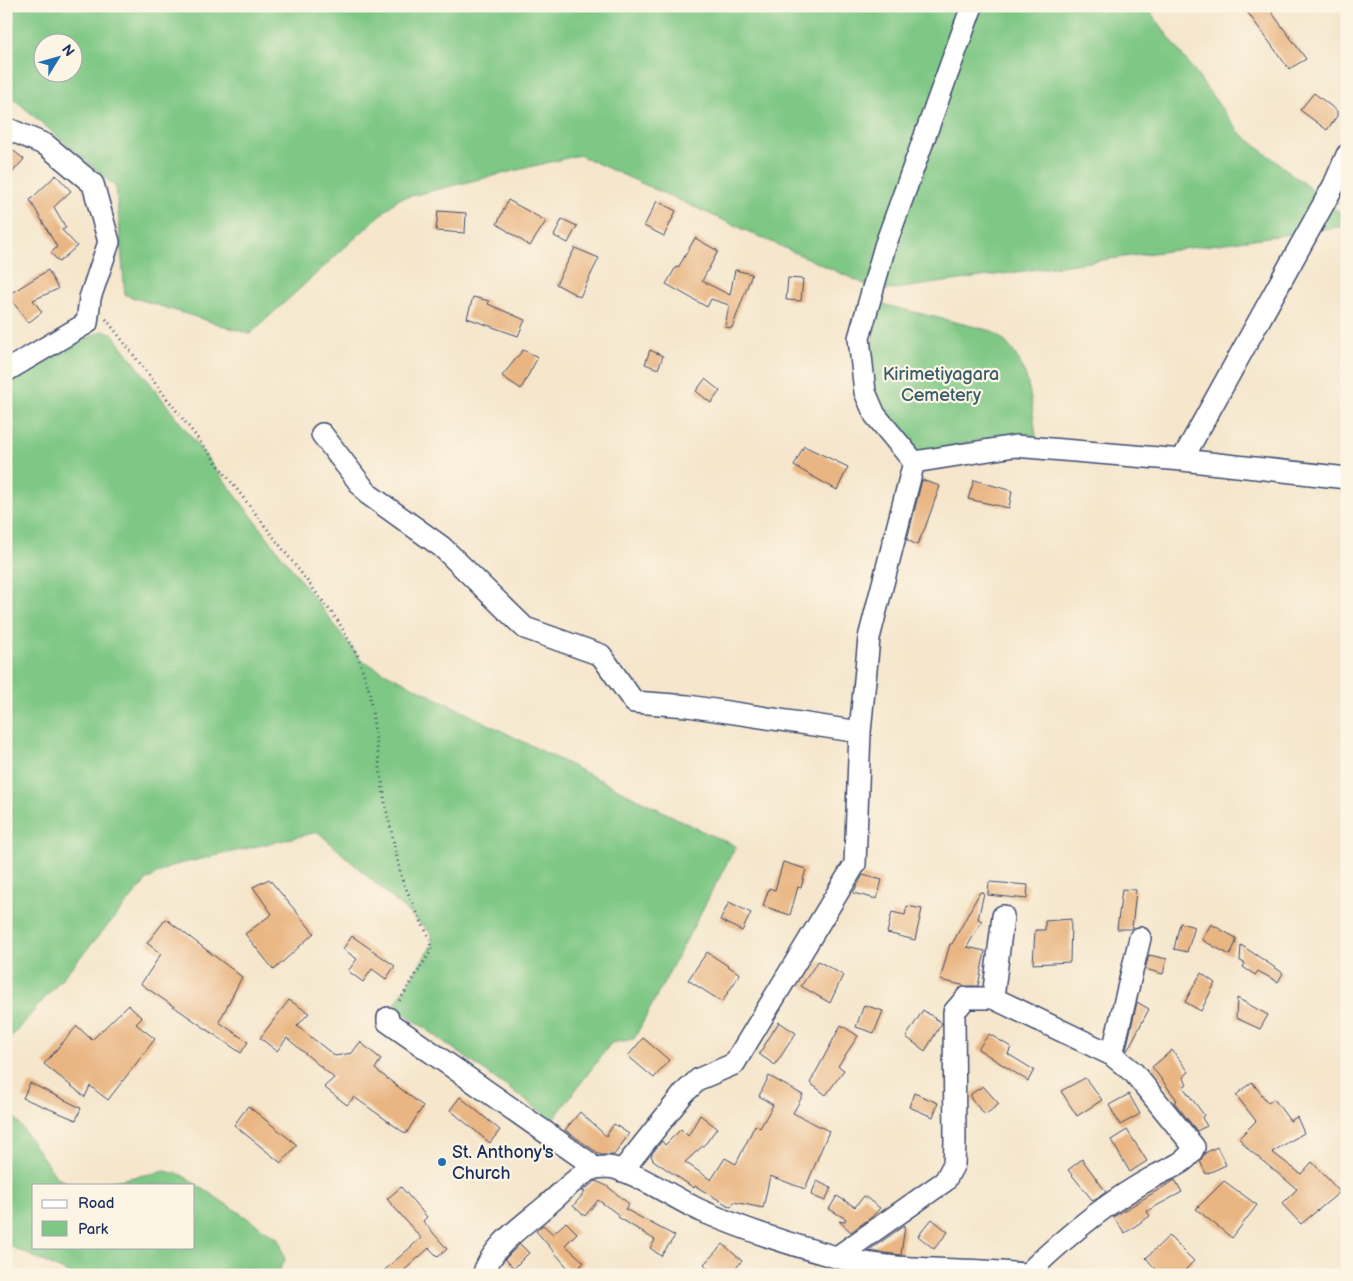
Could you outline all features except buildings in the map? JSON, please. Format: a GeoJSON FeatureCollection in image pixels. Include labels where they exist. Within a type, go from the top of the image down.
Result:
{"type":"FeatureCollection","features":[{"type":"Feature","properties":{"kind":"street"},"geometry":{"type":"LineString","coordinates":[[914,462],[876,414],[864,392],[859,338],[885,246],[972,6]]}},
{"type":"Feature","properties":{"kind":"street"},"geometry":{"type":"LineString","coordinates":[[6,128],[46,145],[92,184],[109,242],[90,298],[87,323],[6,371]]}},
{"type":"Feature","properties":{"kind":"street"},"geometry":{"type":"LineString","coordinates":[[1182,460],[1334,185],[1347,155]]}},
{"type":"Feature","properties":{"kind":"street"},"geometry":{"type":"LineString","coordinates":[[322,434],[368,494],[442,547],[525,628],[602,655],[634,702],[688,706],[860,732]]}},
{"type":"Feature","properties":{"kind":"street"},"geometry":{"type":"LineString","coordinates":[[914,462],[1015,446],[1182,460],[1347,478]]}},
{"type":"Feature","properties":{"kind":"street"},"geometry":{"type":"LineString","coordinates":[[622,1171],[689,1088],[699,1079],[734,1064],[855,864],[860,732],[869,638],[914,462]]}},
{"type":"Feature","properties":{"kind":"street"},"geometry":{"type":"LineString","coordinates":[[993,998],[1003,916]]}},
{"type":"Feature","properties":{"kind":"street"},"geometry":{"type":"LineString","coordinates":[[1112,1055],[1140,938]]}},
{"type":"Feature","properties":{"kind":"street"},"geometry":{"type":"LineString","coordinates":[[837,1257],[945,1181],[954,1164],[954,1012],[966,998],[993,998],[1112,1055],[1134,1073],[1194,1148],[1190,1157],[1145,1182],[1060,1242],[1027,1274]]}},
{"type":"Feature","properties":{"kind":"street"},"geometry":{"type":"LineString","coordinates":[[388,1018],[388,1022],[588,1162],[592,1169]]}},
{"type":"Feature","properties":{"kind":"street"},"geometry":{"type":"LineString","coordinates":[[483,1275],[485,1268],[497,1251],[513,1233],[576,1179],[592,1169],[609,1167],[622,1171],[702,1212],[837,1257],[862,1268],[1032,1275]]}},
{"type":"Feature","properties":{"kind":"path"},"geometry":{"type":"LineString","coordinates":[[90,298],[338,621],[358,656],[369,690],[385,803],[402,880],[430,940],[431,951],[388,1018]]}},
{"type":"Feature","properties":{"kind":"green space"},"geometry":{"type":"Polygon","coordinates":[[[6,6],[1146,6],[1239,132],[1347,218],[1347,226],[880,291],[579,155],[398,199],[250,334],[125,295],[116,187],[6,92],[6,6]]]}},
{"type":"Feature","properties":{"kind":"green space","name":"Kirimetiyagara Cemetery"},"geometry":{"type":"Polygon","coordinates":[[[877,303],[992,331],[1005,341],[1014,352],[1026,378],[1036,436],[998,436],[921,453],[907,449],[881,410],[868,377],[877,303]]]}},
{"type":"Feature","properties":{"kind":"green space"},"geometry":{"type":"Polygon","coordinates":[[[101,331],[112,333],[362,661],[706,833],[736,846],[634,1039],[611,1043],[553,1120],[394,1006],[433,943],[430,932],[318,832],[171,866],[147,880],[6,1043],[6,383],[101,331]]]}},
{"type":"Feature","properties":{"kind":"green space"},"geometry":{"type":"Polygon","coordinates":[[[6,1105],[57,1178],[72,1184],[32,1184],[32,1248],[195,1248],[195,1184],[98,1184],[165,1171],[182,1175],[279,1239],[285,1260],[277,1275],[72,1275],[6,1244],[6,1105]]]}},
{"type":"Feature","properties":{"kind":"place","name":"St. Anthony's Church"},"geometry":{"type":"Point","coordinates":[442,1162]}}]}
